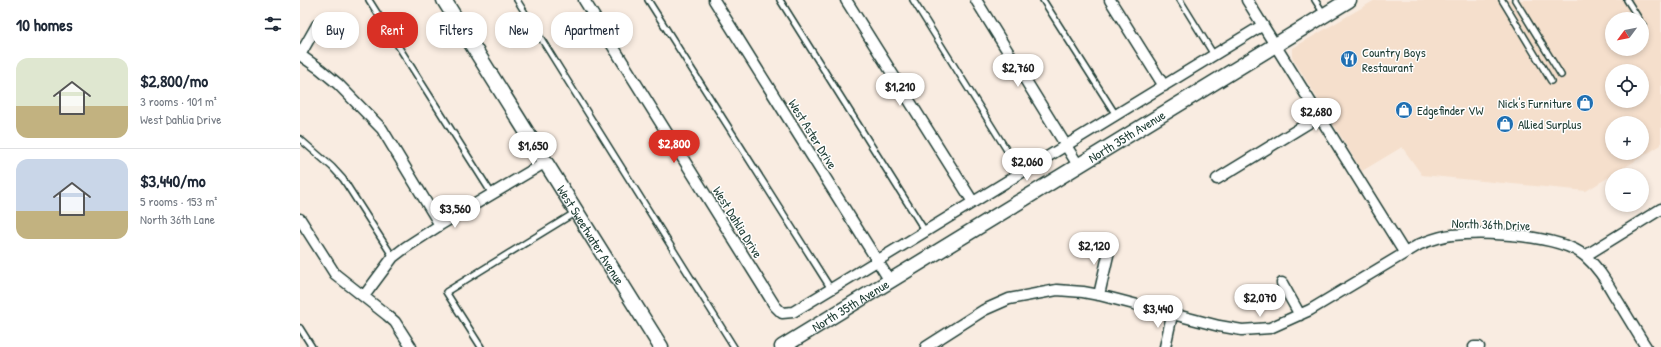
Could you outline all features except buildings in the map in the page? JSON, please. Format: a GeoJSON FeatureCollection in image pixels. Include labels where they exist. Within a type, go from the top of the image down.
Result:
{"type":"FeatureCollection","features":[{"type":"Feature","properties":{"kind":"main road","name":"West Sweetwater Avenue"},"geometry":{"type":"LineString","coordinates":[[444,0],[661,347]]}},
{"type":"Feature","properties":{"kind":"main road","name":"North 35th Avenue"},"geometry":{"type":"LineString","coordinates":[[782,347],[1349,0]]}},
{"type":"Feature","properties":{"kind":"street","name":"West Dahlia Drive"},"geometry":{"type":"LineString","coordinates":[[584,0],[775,306],[782,313]]}},
{"type":"Feature","properties":{"kind":"street","name":"West Aster Drive"},"geometry":{"type":"LineString","coordinates":[[714,0],[890,281]]}},
{"type":"Feature","properties":{"kind":"street"},"geometry":{"type":"LineString","coordinates":[[846,0],[973,202]]}},
{"type":"Feature","properties":{"kind":"street"},"geometry":{"type":"LineString","coordinates":[[976,0],[1078,165]]}},
{"type":"Feature","properties":{"kind":"street"},"geometry":{"type":"LineString","coordinates":[[1110,0],[1164,86]]}},
{"type":"Feature","properties":{"kind":"street"},"geometry":{"type":"LineString","coordinates":[[1247,0],[1404,252]]}},
{"type":"Feature","properties":{"kind":"street","name":"North 35th Avenue"},"geometry":{"type":"LineString","coordinates":[[782,313],[793,312],[1263,25]]}},
{"type":"Feature","properties":{"kind":"street"},"geometry":{"type":"LineString","coordinates":[[312,34],[300,55],[338,84],[382,129],[440,225]]}},
{"type":"Feature","properties":{"kind":"street"},"geometry":{"type":"LineString","coordinates":[[1217,179],[1320,116]]}},
{"type":"Feature","properties":{"kind":"street"},"geometry":{"type":"LineString","coordinates":[[364,296],[392,257],[440,225],[546,162]]}},
{"type":"Feature","properties":{"kind":"street"},"geometry":{"type":"LineString","coordinates":[[1585,256],[1661,209]]}},
{"type":"Feature","properties":{"kind":"street"},"geometry":{"type":"LineString","coordinates":[[300,219],[335,274],[364,296],[394,322],[409,346]]}},
{"type":"Feature","properties":{"kind":"street","name":"North 36th Drive"},"geometry":{"type":"LineString","coordinates":[[926,347],[984,310],[1009,299],[1057,290],[1099,295],[1219,326],[1242,330],[1270,328],[1300,315],[1404,252],[1420,244],[1439,237],[1479,234],[1544,240],[1559,243],[1585,256],[1600,272],[1646,347]]}},
{"type":"Feature","properties":{"kind":"street"},"geometry":{"type":"LineString","coordinates":[[1099,295],[1111,242]]}},
{"type":"Feature","properties":{"kind":"street"},"geometry":{"type":"LineString","coordinates":[[1282,283],[1300,315]]}},
{"type":"Feature","properties":{"kind":"street"},"geometry":{"type":"LineString","coordinates":[[1165,347],[1172,315]]}},
{"type":"Feature","properties":{"kind":"street"},"geometry":{"type":"LineString","coordinates":[[1474,347],[1479,347]]}},
{"type":"Feature","properties":{"kind":"lane"},"geometry":{"type":"LineString","coordinates":[[369,0],[492,194]]}},
{"type":"Feature","properties":{"kind":"lane"},"geometry":{"type":"LineString","coordinates":[[518,0],[734,347]]}},
{"type":"Feature","properties":{"kind":"lane"},"geometry":{"type":"LineString","coordinates":[[648,0],[831,289]]}},
{"type":"Feature","properties":{"kind":"lane"},"geometry":{"type":"LineString","coordinates":[[780,0],[925,231]]}},
{"type":"Feature","properties":{"kind":"lane"},"geometry":{"type":"LineString","coordinates":[[913,0],[1021,173]]}},
{"type":"Feature","properties":{"kind":"lane"},"geometry":{"type":"LineString","coordinates":[[1043,0],[1116,115]]}},
{"type":"Feature","properties":{"kind":"lane"},"geometry":{"type":"LineString","coordinates":[[1180,0],[1214,55]]}},
{"type":"Feature","properties":{"kind":"lane"},"geometry":{"type":"LineString","coordinates":[[1315,0],[1325,15]]}},
{"type":"Feature","properties":{"kind":"lane"},"geometry":{"type":"LineString","coordinates":[[1502,0],[1551,81]]}},
{"type":"Feature","properties":{"kind":"lane"},"geometry":{"type":"LineString","coordinates":[[1515,0],[1561,75]]}},
{"type":"Feature","properties":{"kind":"lane"},"geometry":{"type":"LineString","coordinates":[[1627,0],[1635,12]]}},
{"type":"Feature","properties":{"kind":"lane"},"geometry":{"type":"LineString","coordinates":[[300,140],[332,167],[343,179],[392,257]]}},
{"type":"Feature","properties":{"kind":"lane"},"geometry":{"type":"LineString","coordinates":[[481,347],[446,292],[576,211]]}},
{"type":"Feature","properties":{"kind":"lane"},"geometry":{"type":"LineString","coordinates":[[300,328],[312,347]]}},
{"type":"Feature","properties":{"kind":"shaded area"},"geometry":{"type":"Polygon","coordinates":[[[1375,0],[1661,0],[1661,145],[1649,152],[1649,116],[1605,116],[1605,160],[1637,160],[1624,168],[1605,168],[1605,179],[1586,191],[1422,175],[1402,147],[1362,171],[1292,57],[1293,48],[1375,0]]]}},
{"type":"Feature","properties":{"kind":"place","name":"Country Boys Restaurant"},"geometry":{"type":"Point","coordinates":[1349,59]}},
{"type":"Feature","properties":{"kind":"place","name":"Nick's Furniture"},"geometry":{"type":"Point","coordinates":[1585,103]}},
{"type":"Feature","properties":{"kind":"place","name":"Edgefinder VW"},"geometry":{"type":"Point","coordinates":[1404,110]}},
{"type":"Feature","properties":{"kind":"place","name":"Allied Surplus"},"geometry":{"type":"Point","coordinates":[1505,124]}}]}
